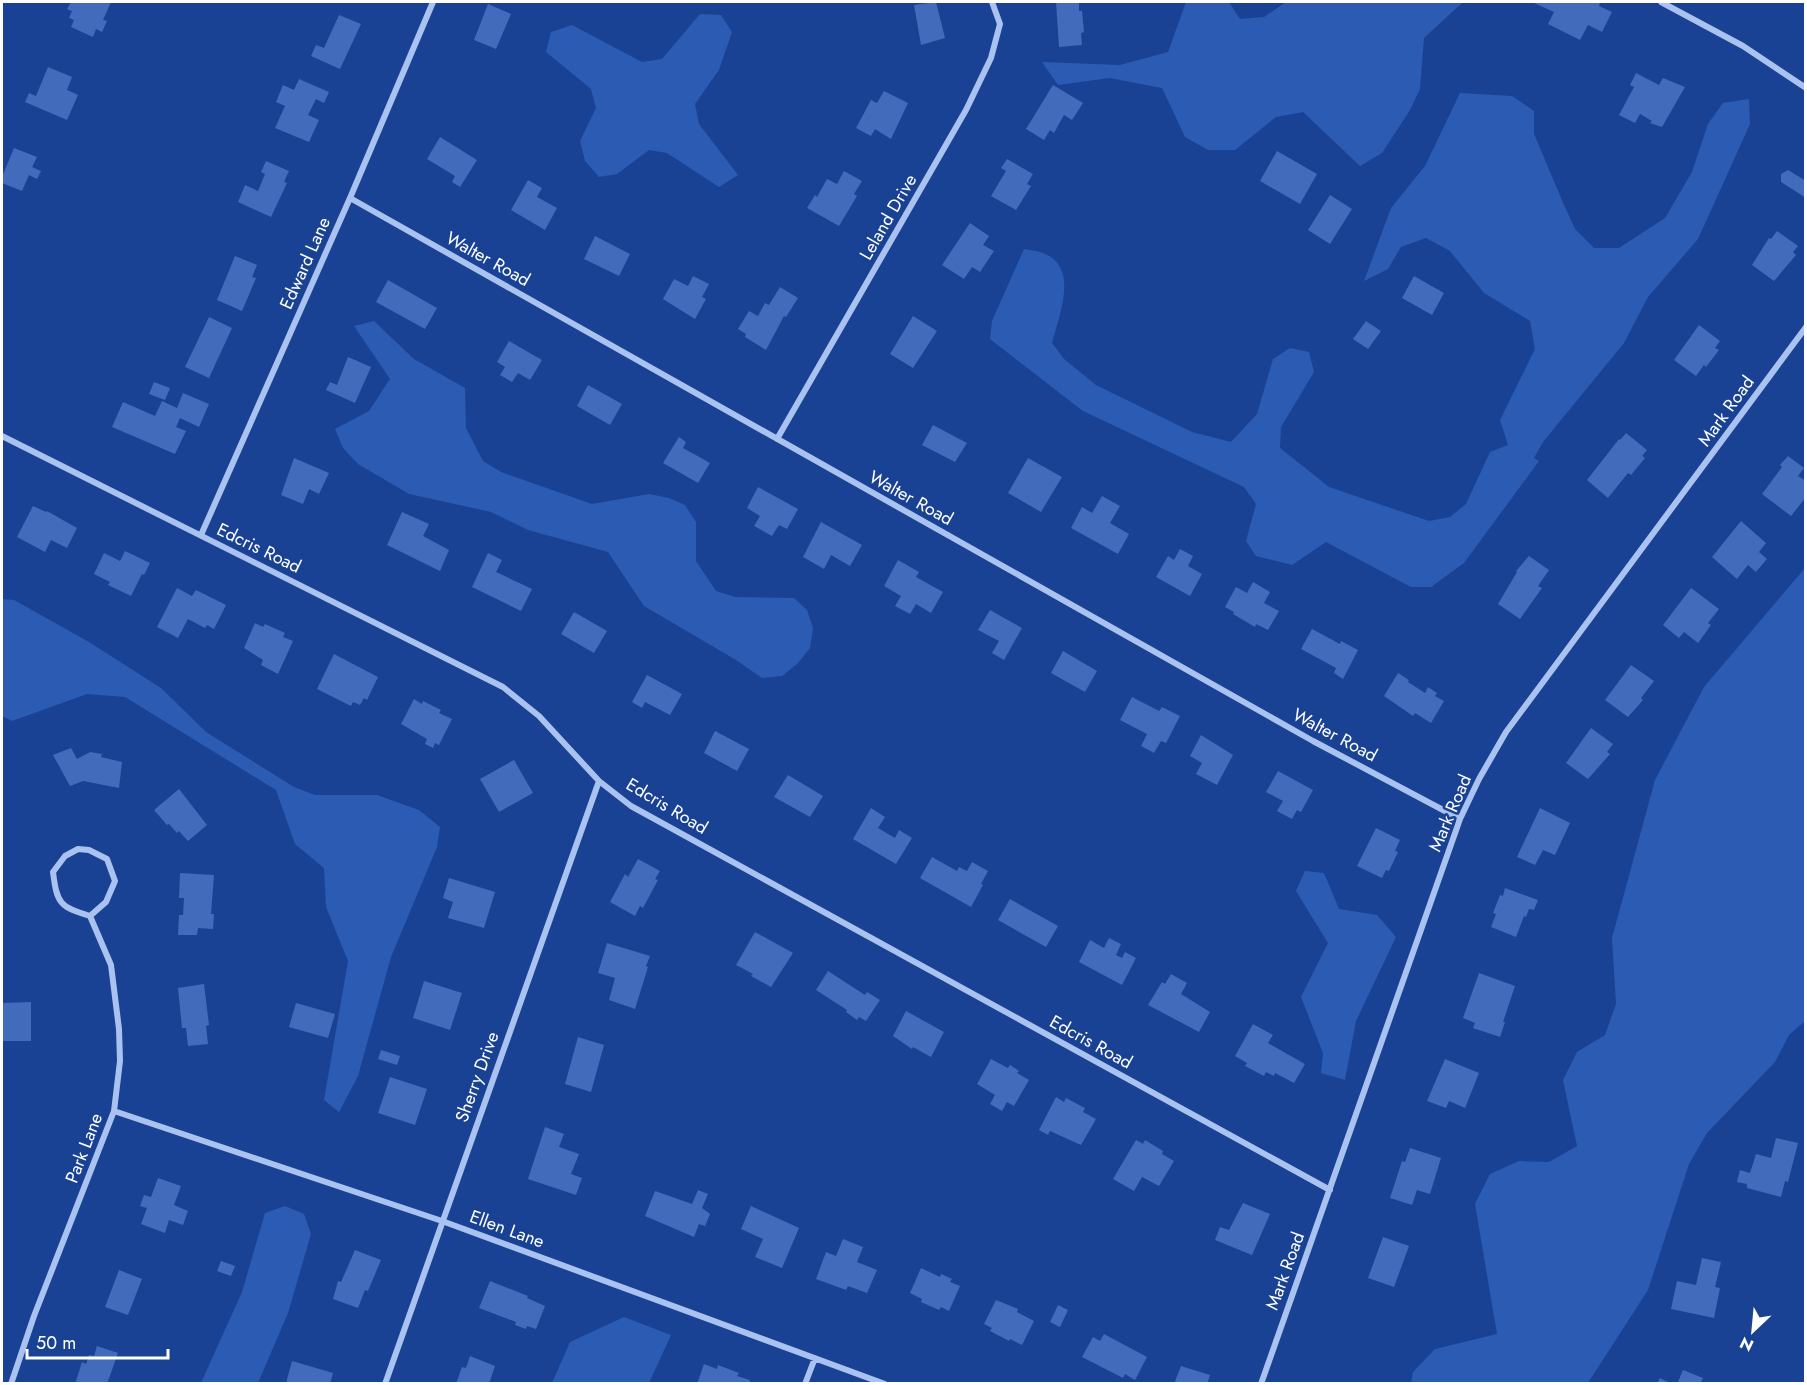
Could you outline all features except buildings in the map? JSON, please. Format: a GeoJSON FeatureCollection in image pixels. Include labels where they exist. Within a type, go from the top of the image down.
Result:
{"type":"FeatureCollection","features":[{"type":"Feature","properties":{"kind":"street","name":"Edward Lane"},"geometry":{"type":"LineString","coordinates":[[201,536],[350,198],[433,2]]}},
{"type":"Feature","properties":{"kind":"street","name":"Leland Drive"},"geometry":{"type":"LineString","coordinates":[[777,439],[992,58],[1000,24],[993,2]]}},
{"type":"Feature","properties":{"kind":"street"},"geometry":{"type":"LineString","coordinates":[[1661,2],[1743,46],[1806,88]]}},
{"type":"Feature","properties":{"kind":"street","name":"Walter Road"},"geometry":{"type":"LineString","coordinates":[[350,198],[1313,741],[1460,819]]}},
{"type":"Feature","properties":{"kind":"street","name":"Mark Road"},"geometry":{"type":"LineString","coordinates":[[1261,1383],[1460,819],[1479,779],[1506,732],[1806,327]]}},
{"type":"Feature","properties":{"kind":"street","name":"Edcris Road"},"geometry":{"type":"LineString","coordinates":[[2,436],[503,687],[539,716],[598,780],[631,806],[1330,1190]]}},
{"type":"Feature","properties":{"kind":"street","name":"Sherry Drive"},"geometry":{"type":"LineString","coordinates":[[385,1383],[598,780]]}},
{"type":"Feature","properties":{"kind":"street"},"geometry":{"type":"LineString","coordinates":[[78,849],[89,850],[107,858],[116,880],[106,902],[90,916],[67,909],[56,892],[53,872],[65,856],[78,849]]}},
{"type":"Feature","properties":{"kind":"street","name":"Park Lane"},"geometry":{"type":"LineString","coordinates":[[11,1383],[34,1316],[114,1111],[120,1061],[119,1029],[111,965],[90,916]]}},
{"type":"Feature","properties":{"kind":"street","name":"Ellen Lane"},"geometry":{"type":"LineString","coordinates":[[114,1111],[442,1221],[885,1383]]}},
{"type":"Feature","properties":{"kind":"street"},"geometry":{"type":"LineString","coordinates":[[805,1383],[815,1358]]}},
{"type":"Feature","properties":{"kind":"shaded area"},"geometry":{"type":"Polygon","coordinates":[[[1186,2],[1229,2],[1240,19],[1264,17],[1286,2],[1463,2],[1424,38],[1420,89],[1410,110],[1382,153],[1360,166],[1303,112],[1276,117],[1235,150],[1208,150],[1185,137],[1162,88],[1110,78],[1058,85],[1042,62],[1120,65],[1168,52],[1186,2]]]}},
{"type":"Feature","properties":{"kind":"shaded area"},"geometry":{"type":"Polygon","coordinates":[[[700,14],[721,15],[732,32],[719,70],[695,104],[699,124],[738,175],[719,187],[667,153],[649,150],[617,174],[599,177],[585,161],[580,141],[596,108],[591,89],[546,52],[551,32],[572,25],[642,62],[662,59],[700,14]]]}},
{"type":"Feature","properties":{"kind":"shaded area"},"geometry":{"type":"Polygon","coordinates":[[[1460,93],[1512,96],[1534,111],[1534,134],[1564,205],[1575,229],[1594,248],[1619,248],[1665,218],[1692,172],[1708,124],[1723,103],[1749,99],[1750,124],[1698,239],[1648,297],[1624,343],[1543,442],[1534,458],[1539,461],[1464,563],[1431,587],[1411,587],[1326,542],[1292,565],[1256,556],[1246,541],[1256,504],[1244,487],[1083,411],[990,339],[992,321],[1024,249],[1043,253],[1054,260],[1061,269],[1064,280],[1062,306],[1052,343],[1064,359],[1096,385],[1192,432],[1231,442],[1257,414],[1273,359],[1290,348],[1309,352],[1314,372],[1281,427],[1280,448],[1329,487],[1429,521],[1450,517],[1466,504],[1490,452],[1508,445],[1500,420],[1535,349],[1530,321],[1484,293],[1450,251],[1426,238],[1401,247],[1388,269],[1364,281],[1391,208],[1425,166],[1460,93]]]}},
{"type":"Feature","properties":{"kind":"shaded area"},"geometry":{"type":"Polygon","coordinates":[[[374,321],[414,359],[465,388],[466,428],[483,461],[501,472],[592,504],[649,494],[669,498],[685,505],[696,522],[696,561],[716,591],[735,597],[794,598],[807,610],[813,628],[810,648],[798,663],[782,676],[762,678],[736,660],[644,606],[608,552],[528,530],[491,512],[409,494],[358,464],[343,448],[335,429],[369,411],[390,379],[354,326],[374,321]]]}},
{"type":"Feature","properties":{"kind":"shaded area"},"geometry":{"type":"Polygon","coordinates":[[[1805,568],[1805,1021],[1789,1035],[1775,1062],[1707,1133],[1689,1164],[1648,1290],[1588,1383],[1411,1383],[1413,1372],[1435,1349],[1497,1334],[1475,1204],[1490,1174],[1519,1161],[1549,1162],[1577,1146],[1563,1080],[1577,1052],[1605,1035],[1616,1004],[1612,938],[1655,780],[1704,687],[1805,568]]]}},
{"type":"Feature","properties":{"kind":"shaded area"},"geometry":{"type":"Polygon","coordinates":[[[2,599],[14,600],[89,642],[161,688],[206,732],[294,787],[315,795],[377,795],[419,810],[440,827],[437,847],[391,957],[358,1076],[339,1112],[324,1100],[348,961],[326,907],[324,868],[295,844],[276,790],[125,697],[87,694],[12,721],[2,716],[2,599]]]}},
{"type":"Feature","properties":{"kind":"shaded area"},"geometry":{"type":"Polygon","coordinates":[[[1305,871],[1324,873],[1339,909],[1377,915],[1396,937],[1356,1021],[1345,1080],[1321,1073],[1323,1053],[1301,997],[1328,943],[1296,891],[1305,871]]]}},
{"type":"Feature","properties":{"kind":"shaded area"},"geometry":{"type":"Polygon","coordinates":[[[285,1206],[304,1214],[311,1234],[288,1313],[258,1383],[201,1383],[242,1292],[265,1213],[285,1206]]]}},
{"type":"Feature","properties":{"kind":"shaded area"},"geometry":{"type":"Polygon","coordinates":[[[624,1317],[671,1335],[649,1383],[552,1383],[570,1342],[624,1317]]]}}]}
